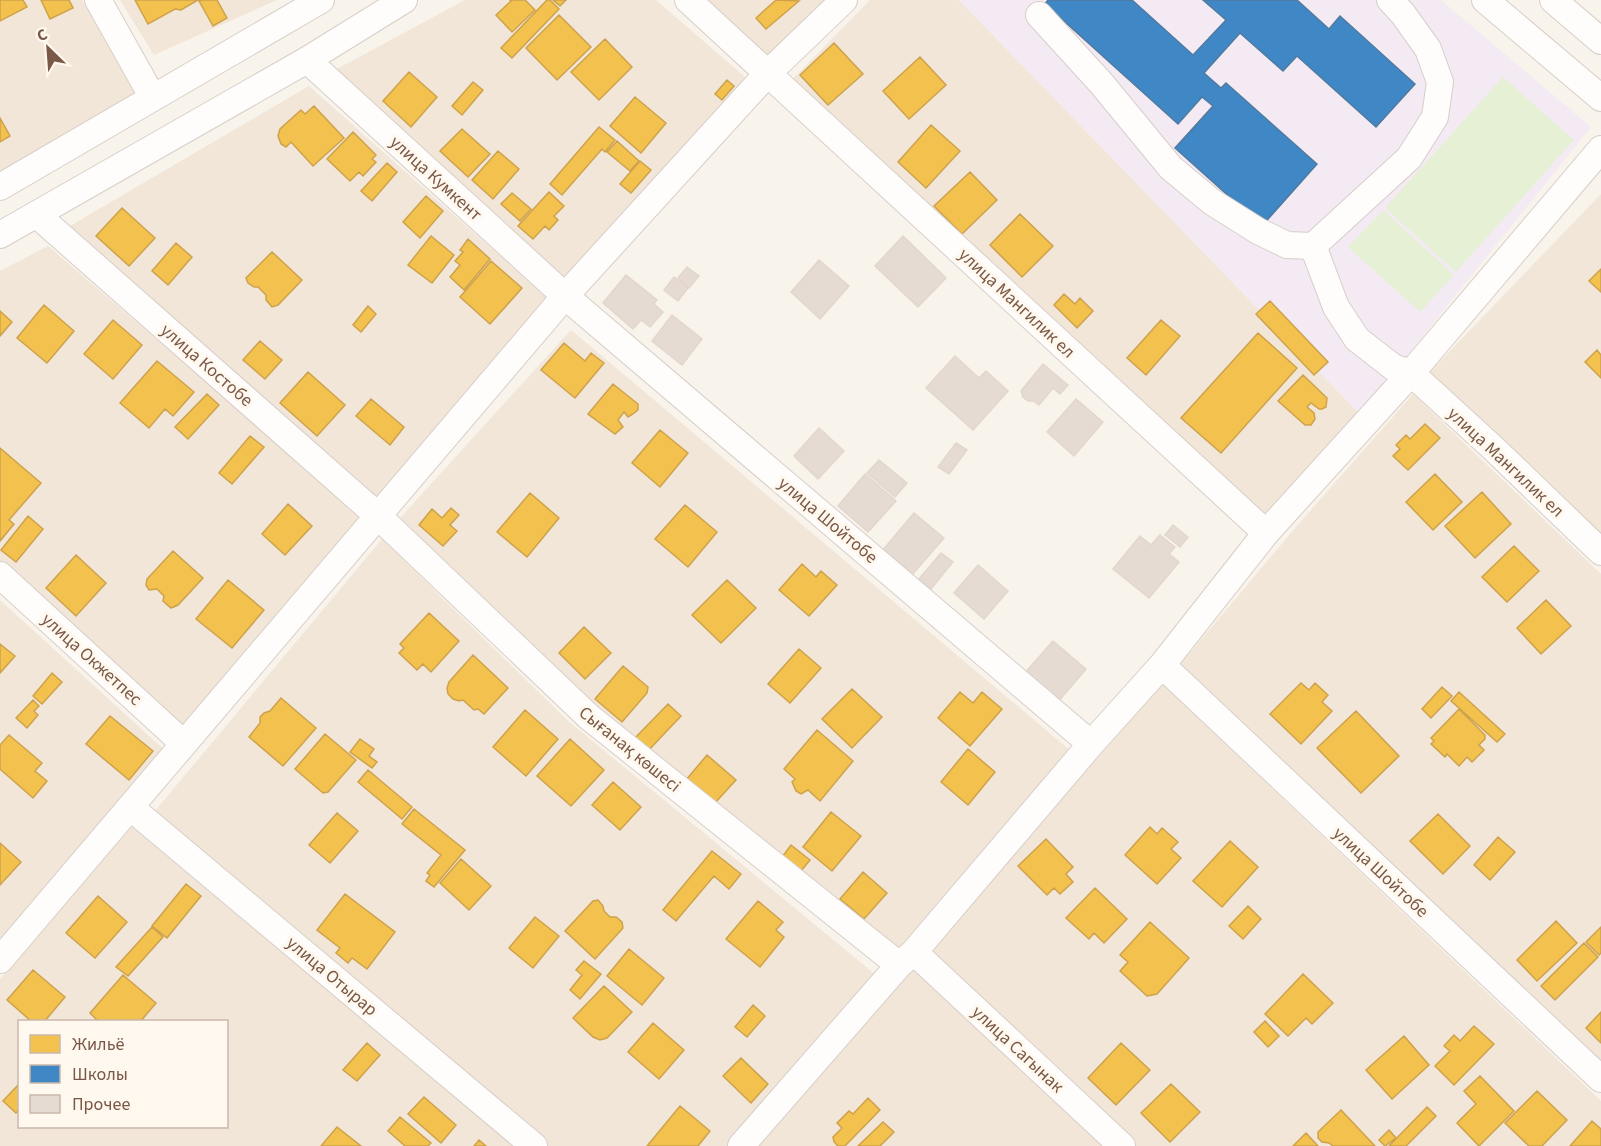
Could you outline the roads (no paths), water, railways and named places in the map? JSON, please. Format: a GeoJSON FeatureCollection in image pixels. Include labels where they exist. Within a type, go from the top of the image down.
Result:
{"type":"FeatureCollection","features":[{"type":"Feature","properties":{"kind":"street"},"geometry":{"type":"LineString","coordinates":[[98,0],[153,98]]}},
{"type":"Feature","properties":{"kind":"street"},"geometry":{"type":"LineString","coordinates":[[0,187],[321,0]]}},
{"type":"Feature","properties":{"kind":"street"},"geometry":{"type":"LineString","coordinates":[[0,235],[307,60],[404,0]]}},
{"type":"Feature","properties":{"kind":"street","name":"улица Мангилик ел"},"geometry":{"type":"LineString","coordinates":[[688,0],[1266,533]]}},
{"type":"Feature","properties":{"kind":"street"},"geometry":{"type":"LineString","coordinates":[[0,960],[565,296],[768,74],[844,0]]}},
{"type":"Feature","properties":{"kind":"street"},"geometry":{"type":"LineString","coordinates":[[1039,15],[1101,83],[1171,168],[1212,202],[1258,231],[1287,245],[1313,246],[1409,158],[1436,117],[1440,82],[1428,49],[1390,0]]}},
{"type":"Feature","properties":{"kind":"street"},"geometry":{"type":"LineString","coordinates":[[1485,0],[1601,98]]}},
{"type":"Feature","properties":{"kind":"street"},"geometry":{"type":"LineString","coordinates":[[1553,0],[1601,41]]}},
{"type":"Feature","properties":{"kind":"street","name":"улица Кумкент"},"geometry":{"type":"LineString","coordinates":[[307,60],[565,296]]}},
{"type":"Feature","properties":{"kind":"street"},"geometry":{"type":"LineString","coordinates":[[741,1146],[1162,665],[1266,533],[1402,370],[1601,149]]}},
{"type":"Feature","properties":{"kind":"street","name":"улица Костобе"},"geometry":{"type":"LineString","coordinates":[[37,214],[377,515]]}},
{"type":"Feature","properties":{"kind":"street","name":"улица Мангилик ел"},"geometry":{"type":"LineString","coordinates":[[1313,246],[1341,315],[1357,339],[1402,370],[1493,448],[1601,552]]}},
{"type":"Feature","properties":{"kind":"street","name":"улица Шойтобе"},"geometry":{"type":"LineString","coordinates":[[565,296],[1091,744]]}},
{"type":"Feature","properties":{"kind":"street","name":"Сығанақ көшесі"},"geometry":{"type":"LineString","coordinates":[[377,515],[589,717],[906,958]]}},
{"type":"Feature","properties":{"kind":"street","name":"улица Окжетпес"},"geometry":{"type":"LineString","coordinates":[[0,575],[183,743]]}},
{"type":"Feature","properties":{"kind":"street","name":"улица Шойтобе"},"geometry":{"type":"LineString","coordinates":[[1162,665],[1601,1079]]}},
{"type":"Feature","properties":{"kind":"street","name":"улица Отырар"},"geometry":{"type":"LineString","coordinates":[[130,807],[534,1146]]}},
{"type":"Feature","properties":{"kind":"street","name":"улица Сагынак"},"geometry":{"type":"LineString","coordinates":[[906,958],[1122,1146]]}}]}
